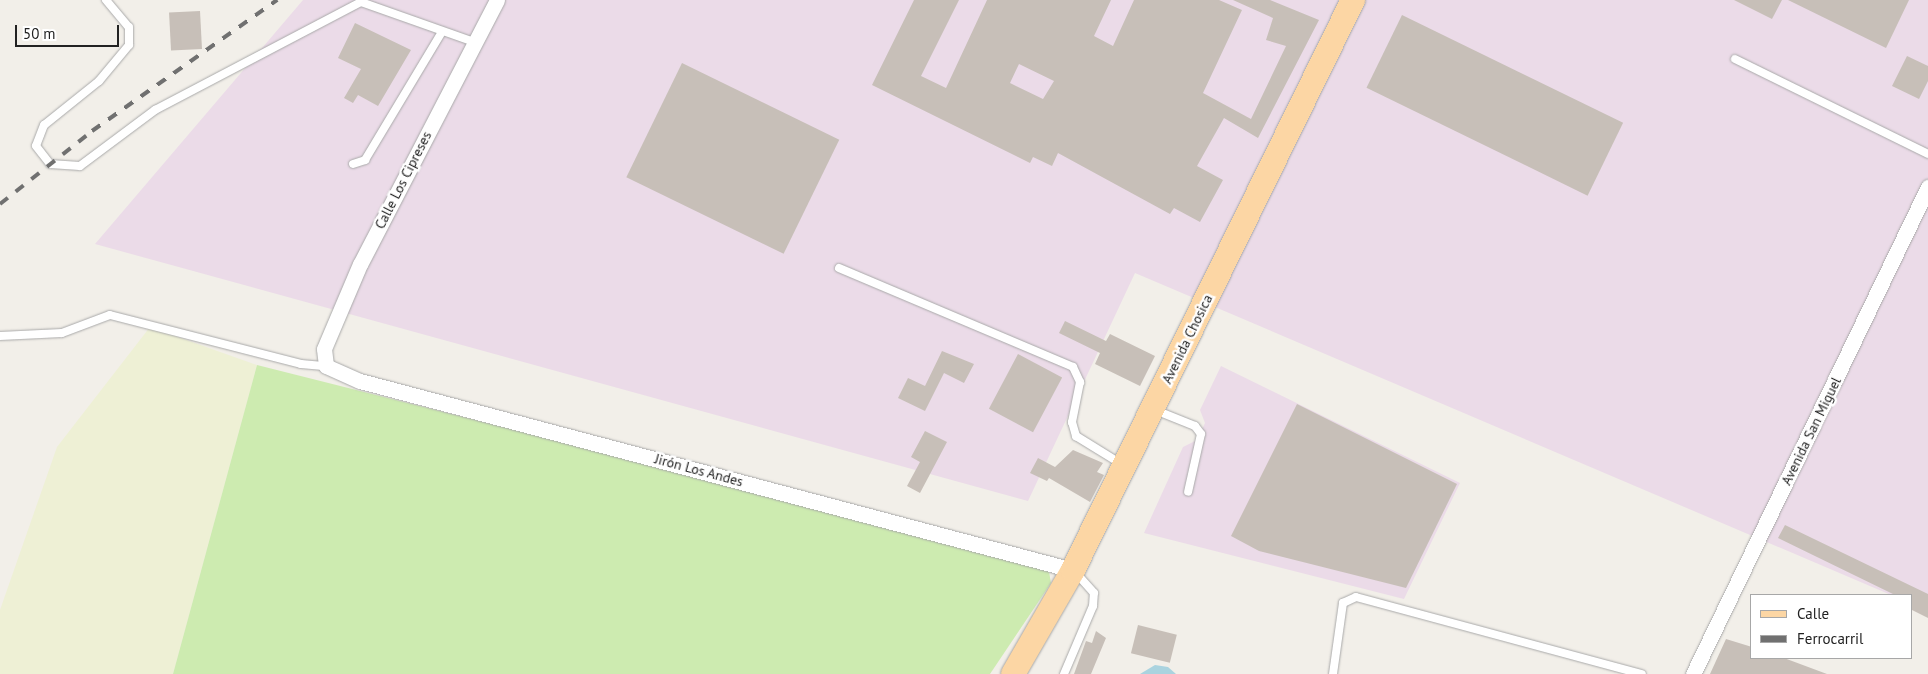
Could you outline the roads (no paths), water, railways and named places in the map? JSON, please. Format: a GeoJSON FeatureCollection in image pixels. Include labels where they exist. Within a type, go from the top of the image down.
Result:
{"type":"FeatureCollection","features":[{"type":"Feature","properties":{"kind":"main road","name":"Avenida Chosica"},"geometry":{"type":"LineString","coordinates":[[1013,674],[1073,570],[1353,0]]}},
{"type":"Feature","properties":{"kind":"street","name":"Calle Los Cipreses"},"geometry":{"type":"LineString","coordinates":[[326,366],[324,349],[360,264],[474,42],[498,0]]}},
{"type":"Feature","properties":{"kind":"street","name":"Avenida San Miguel"},"geometry":{"type":"LineString","coordinates":[[1693,674],[1928,187]]}},
{"type":"Feature","properties":{"kind":"street","name":"Jirón Los Andes"},"geometry":{"type":"LineString","coordinates":[[326,366],[360,381],[1073,570]]}},
{"type":"Feature","properties":{"kind":"lane"},"geometry":{"type":"LineString","coordinates":[[106,0],[129,28],[129,45],[99,80],[44,125],[36,146],[50,164],[80,166],[155,110],[361,2],[474,42]]}},
{"type":"Feature","properties":{"kind":"lane"},"geometry":{"type":"LineString","coordinates":[[353,164],[365,160],[442,32]]}},
{"type":"Feature","properties":{"kind":"lane"},"geometry":{"type":"LineString","coordinates":[[1735,59],[1928,154]]}},
{"type":"Feature","properties":{"kind":"lane"},"geometry":{"type":"LineString","coordinates":[[839,268],[1073,367],[1080,382],[1072,422],[1076,436],[1125,466]]}},
{"type":"Feature","properties":{"kind":"lane"},"geometry":{"type":"LineString","coordinates":[[0,336],[62,333],[110,314],[300,364],[326,366]]}},
{"type":"Feature","properties":{"kind":"lane"},"geometry":{"type":"LineString","coordinates":[[1153,409],[1195,426],[1201,434],[1188,492]]}},
{"type":"Feature","properties":{"kind":"lane"},"geometry":{"type":"LineString","coordinates":[[1064,674],[1093,606],[1094,594],[1073,570]]}},
{"type":"Feature","properties":{"kind":"lane"},"geometry":{"type":"LineString","coordinates":[[1333,674],[1343,603],[1356,597],[1642,674]]}},
{"type":"Feature","properties":{"kind":"water"},"geometry":{"type":"Polygon","coordinates":[[[1155,665],[1168,667],[1176,674],[1140,674],[1155,665]]]}},
{"type":"Feature","properties":{"kind":"railway"},"geometry":{"type":"LineString","coordinates":[[0,204],[92,131],[277,0]]}}]}
